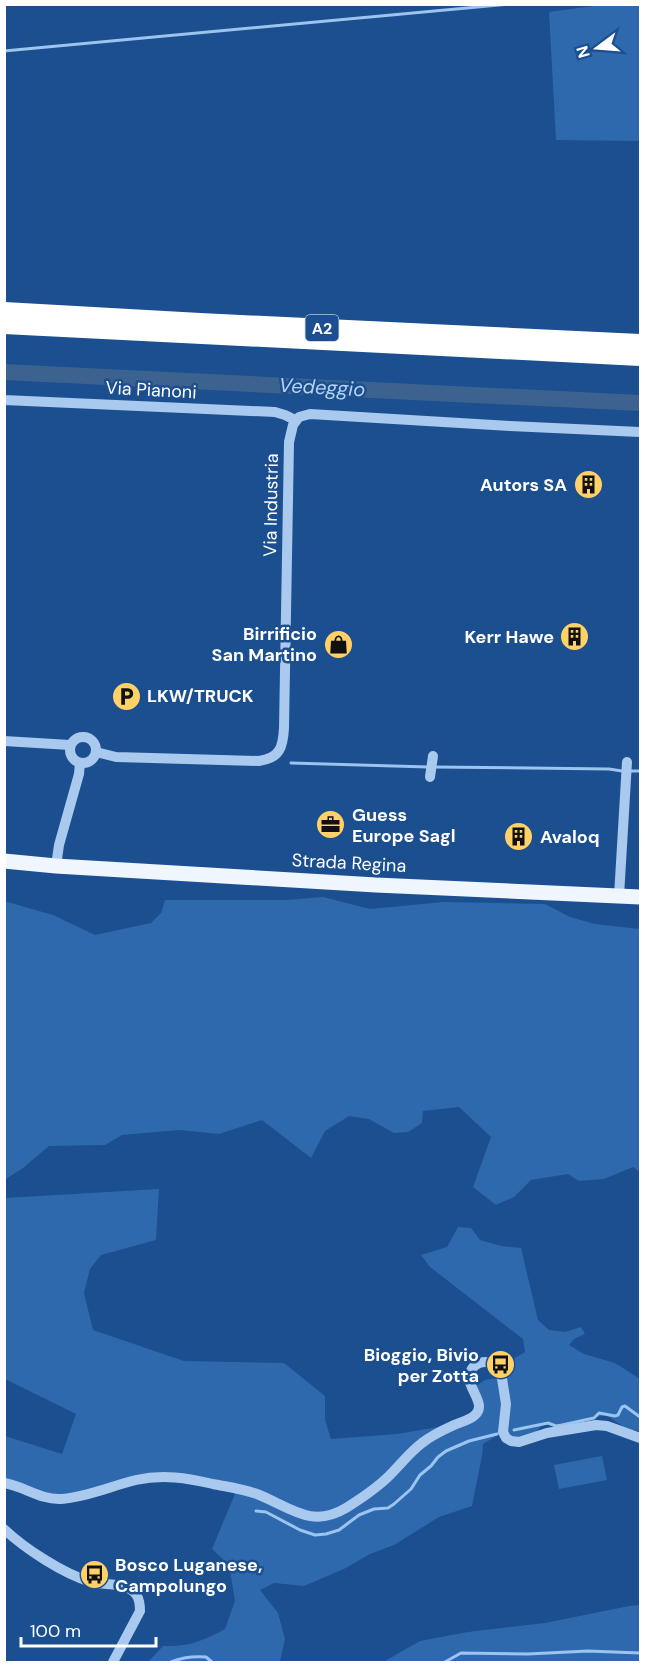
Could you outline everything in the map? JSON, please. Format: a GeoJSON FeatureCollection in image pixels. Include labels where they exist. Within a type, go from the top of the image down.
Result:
{"type":"FeatureCollection","features":[{"type":"Feature","properties":{"kind":"highway","name":"A2"},"geometry":{"type":"LineString","coordinates":[[4,310],[200,322],[640,343]]}},
{"type":"Feature","properties":{"kind":"highway","name":"A2"},"geometry":{"type":"LineString","coordinates":[[4,326],[640,357]]}},
{"type":"Feature","properties":{"kind":"main road","name":"Strada Regina"},"geometry":{"type":"LineString","coordinates":[[4,861],[364,884],[640,897]]}},
{"type":"Feature","properties":{"kind":"street","name":"Via Pianoni"},"geometry":{"type":"LineString","coordinates":[[4,400],[275,412],[296,420]]}},
{"type":"Feature","properties":{"kind":"street"},"geometry":{"type":"LineString","coordinates":[[296,420],[304,414],[310,414],[640,432]]}},
{"type":"Feature","properties":{"kind":"street","name":"Via Industria"},"geometry":{"type":"LineString","coordinates":[[96,752],[116,757],[259,761],[272,758],[279,751],[284,728],[289,442],[296,420]]}},
{"type":"Feature","properties":{"kind":"street"},"geometry":{"type":"LineString","coordinates":[[85,736],[92,740],[96,752],[88,762],[80,763],[70,754],[70,745],[76,738],[85,736]]}},
{"type":"Feature","properties":{"kind":"street"},"geometry":{"type":"LineString","coordinates":[[4,741],[70,745]]}},
{"type":"Feature","properties":{"kind":"street"},"geometry":{"type":"LineString","coordinates":[[430,775],[432,758]]}},
{"type":"Feature","properties":{"kind":"street"},"geometry":{"type":"LineString","coordinates":[[619,896],[627,762]]}},
{"type":"Feature","properties":{"kind":"street"},"geometry":{"type":"LineString","coordinates":[[56,866],[59,845],[80,763]]}},
{"type":"Feature","properties":{"kind":"street"},"geometry":{"type":"LineString","coordinates":[[4,1483],[39,1496],[60,1499],[144,1478],[182,1477],[252,1492],[307,1516],[329,1516],[345,1509],[383,1482],[423,1442],[474,1416],[479,1404],[469,1375],[476,1365],[483,1362],[495,1364],[501,1372],[506,1404],[503,1432],[511,1442],[596,1425],[607,1426],[640,1438]]}},
{"type":"Feature","properties":{"kind":"street"},"geometry":{"type":"LineString","coordinates":[[4,1529],[24,1545],[68,1572],[88,1581],[129,1588],[136,1594],[141,1611],[113,1662]]}},
{"type":"Feature","properties":{"kind":"shaded area"},"geometry":{"type":"Polygon","coordinates":[[[600,5],[640,5],[640,141],[556,140],[549,12],[600,5]]]}},
{"type":"Feature","properties":{"kind":"shaded area"},"geometry":{"type":"Polygon","coordinates":[[[323,897],[370,909],[444,902],[545,904],[570,917],[595,924],[640,929],[640,1172],[633,1167],[604,1179],[579,1181],[568,1174],[531,1180],[514,1197],[496,1205],[473,1187],[491,1137],[459,1107],[423,1111],[422,1123],[408,1132],[394,1133],[369,1119],[349,1116],[325,1131],[311,1158],[262,1120],[219,1134],[179,1130],[122,1135],[105,1145],[49,1146],[6,1179],[5,1198],[159,1189],[156,1240],[101,1255],[90,1269],[84,1293],[93,1330],[184,1361],[284,1363],[325,1396],[325,1420],[331,1439],[397,1434],[456,1424],[477,1414],[472,1388],[485,1380],[503,1377],[510,1361],[525,1352],[523,1339],[430,1267],[421,1255],[447,1247],[458,1227],[471,1228],[480,1240],[501,1246],[521,1248],[538,1320],[549,1330],[565,1332],[581,1327],[585,1334],[574,1339],[569,1345],[584,1354],[615,1363],[640,1379],[640,1431],[627,1429],[606,1415],[557,1425],[546,1421],[529,1439],[519,1442],[503,1432],[483,1444],[472,1506],[439,1517],[394,1545],[304,1586],[274,1583],[260,1590],[278,1613],[285,1639],[280,1661],[283,1662],[148,1662],[163,1646],[195,1642],[225,1629],[235,1601],[229,1565],[212,1549],[237,1489],[169,1477],[60,1499],[5,1483],[5,1436],[62,1454],[76,1414],[5,1379],[4,901],[53,915],[95,935],[151,923],[161,913],[165,900],[287,900],[323,897]]]}},
{"type":"Feature","properties":{"kind":"shaded area"},"geometry":{"type":"Polygon","coordinates":[[[602,1456],[607,1480],[559,1489],[554,1465],[602,1456]]]}},
{"type":"Feature","properties":{"kind":"shaded area"},"geometry":{"type":"Polygon","coordinates":[[[640,1605],[640,1662],[383,1662],[420,1641],[468,1632],[545,1623],[640,1605]]]}},
{"type":"Feature","properties":{"kind":"waterway"},"geometry":{"type":"LineString","coordinates":[[4,51],[510,4]]}},
{"type":"Feature","properties":{"kind":"waterway","name":"Vedeggio"},"geometry":{"type":"LineString","coordinates":[[4,372],[640,403]]}},
{"type":"Feature","properties":{"kind":"waterway"},"geometry":{"type":"LineString","coordinates":[[291,763],[428,767]]}},
{"type":"Feature","properties":{"kind":"waterway"},"geometry":{"type":"LineString","coordinates":[[434,767],[622,771]]}},
{"type":"Feature","properties":{"kind":"waterway"},"geometry":{"type":"LineString","coordinates":[[630,771],[640,771]]}},
{"type":"Feature","properties":{"kind":"waterway"},"geometry":{"type":"LineString","coordinates":[[514,1430],[548,1423],[556,1426],[562,1425],[594,1418],[599,1413],[615,1416],[625,1406],[640,1417]]}},
{"type":"Feature","properties":{"kind":"waterway"},"geometry":{"type":"LineString","coordinates":[[256,1511],[266,1512],[300,1530],[315,1535],[339,1530],[359,1515],[374,1509],[388,1508],[394,1504],[446,1451],[469,1441],[497,1434]]}},
{"type":"Feature","properties":{"kind":"waterway"},"geometry":{"type":"LineString","coordinates":[[445,1662],[461,1653],[528,1654],[588,1651],[640,1653]]}},
{"type":"Feature","properties":{"kind":"waterway"},"geometry":{"type":"LineString","coordinates":[[171,1662],[197,1657],[206,1657],[212,1662]]}},
{"type":"Feature","properties":{"kind":"place","name":"Autors SA"},"geometry":{"type":"Point","coordinates":[588,485]}},
{"type":"Feature","properties":{"kind":"place","name":"Kerr Hawe"},"geometry":{"type":"Point","coordinates":[575,637]}},
{"type":"Feature","properties":{"kind":"place","name":"Birrificio San Martino"},"geometry":{"type":"Point","coordinates":[338,644]}},
{"type":"Feature","properties":{"kind":"place","name":"LKW/TRUCK"},"geometry":{"type":"Point","coordinates":[126,696]}},
{"type":"Feature","properties":{"kind":"place","name":"Guess Europe Sagl"},"geometry":{"type":"Point","coordinates":[331,825]}},
{"type":"Feature","properties":{"kind":"place","name":"Avaloq"},"geometry":{"type":"Point","coordinates":[519,837]}},
{"type":"Feature","properties":{"kind":"place","name":"Bioggio, Bivio per Zotta"},"geometry":{"type":"Point","coordinates":[500,1365]}},
{"type":"Feature","properties":{"kind":"place","name":"Bosco Luganese, Campolungo"},"geometry":{"type":"Point","coordinates":[94,1575]}}]}
